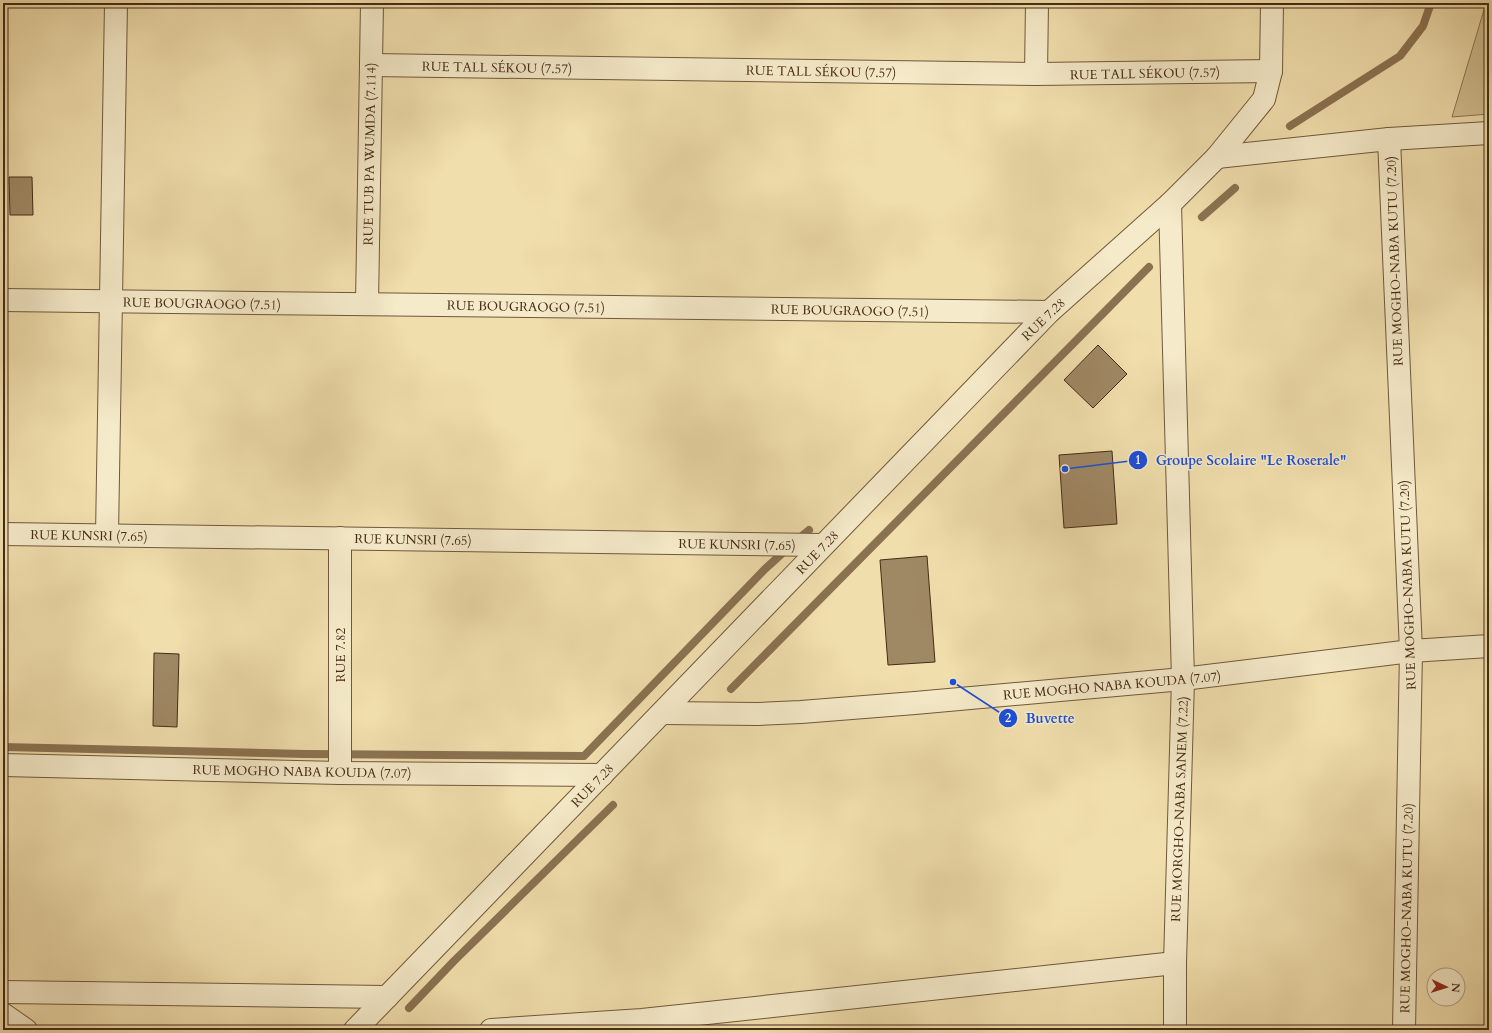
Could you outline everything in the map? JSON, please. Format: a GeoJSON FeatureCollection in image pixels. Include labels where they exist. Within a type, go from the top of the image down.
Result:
{"type":"FeatureCollection","features":[{"type":"Feature","properties":{"kind":"street"},"geometry":{"type":"LineString","coordinates":[[107,535],[116,3]]}},
{"type":"Feature","properties":{"kind":"street","name":"RUE TUB PA WUMDA (7.114)"},"geometry":{"type":"LineString","coordinates":[[367,304],[372,3]]}},
{"type":"Feature","properties":{"kind":"street"},"geometry":{"type":"LineString","coordinates":[[1036,74],[1037,3]]}},
{"type":"Feature","properties":{"kind":"street","name":"RUE 7.28"},"geometry":{"type":"LineString","coordinates":[[355,1030],[1049,312],[1170,204],[1217,157],[1264,100],[1271,71],[1272,3]]}},
{"type":"Feature","properties":{"kind":"street","name":"RUE TALL SÉKOU (7.57)"},"geometry":{"type":"LineString","coordinates":[[371,65],[1036,74],[1271,71]]}},
{"type":"Feature","properties":{"kind":"street"},"geometry":{"type":"LineString","coordinates":[[1217,157],[1389,139],[1489,134]]}},
{"type":"Feature","properties":{"kind":"street","name":"RUE MOGHO-NABA KUTU (7.20)"},"geometry":{"type":"LineString","coordinates":[[1389,139],[1411,651],[1404,1030]]}},
{"type":"Feature","properties":{"kind":"street","name":"RUE MORGHO-NABA SANEM (7.22)"},"geometry":{"type":"LineString","coordinates":[[1170,204],[1183,679],[1175,963],[1175,1030]]}},
{"type":"Feature","properties":{"kind":"street","name":"RUE BOUGRAOGO (7.51)"},"geometry":{"type":"LineString","coordinates":[[3,300],[1049,312]]}},
{"type":"Feature","properties":{"kind":"street","name":"RUE KUNSRI (7.65)"},"geometry":{"type":"LineString","coordinates":[[3,534],[823,545]]}},
{"type":"Feature","properties":{"kind":"street","name":"RUE 7.82"},"geometry":{"type":"LineString","coordinates":[[340,538],[340,773]]}},
{"type":"Feature","properties":{"kind":"street","name":"RUE MOGHO NABA KOUDA (7.07)"},"geometry":{"type":"LineString","coordinates":[[662,713],[723,714],[801,712],[915,703],[1183,679],[1411,651],[1489,646]]}},
{"type":"Feature","properties":{"kind":"street","name":"RUE MOGHO NABA KOUDA (7.07)"},"geometry":{"type":"LineString","coordinates":[[3,765],[340,773],[602,775]]}},
{"type":"Feature","properties":{"kind":"street"},"geometry":{"type":"LineString","coordinates":[[491,1030],[642,1025],[1175,963]]}},
{"type":"Feature","properties":{"kind":"street"},"geometry":{"type":"LineString","coordinates":[[3,992],[387,997]]}},
{"type":"Feature","properties":{"kind":"street"},"geometry":{"type":"LineString","coordinates":[[3,1014],[26,1030]]}},
{"type":"Feature","properties":{"kind":"shaded area"},"geometry":{"type":"Polygon","coordinates":[[[1486,3],[1489,3],[1489,114],[1452,117],[1486,3]]]}},
{"type":"Feature","properties":{"kind":"building"},"geometry":{"type":"Polygon","coordinates":[[[9,177],[32,177],[33,215],[10,215],[9,177]]]}},
{"type":"Feature","properties":{"kind":"building"},"geometry":{"type":"Polygon","coordinates":[[[1098,345],[1127,374],[1093,408],[1064,380],[1098,345]]]}},
{"type":"Feature","properties":{"kind":"building"},"geometry":{"type":"Polygon","coordinates":[[[1112,451],[1117,524],[1064,528],[1059,455],[1112,451]]]}},
{"type":"Feature","properties":{"kind":"building"},"geometry":{"type":"Polygon","coordinates":[[[927,556],[935,662],[888,665],[880,560],[927,556]]]}},
{"type":"Feature","properties":{"kind":"building"},"geometry":{"type":"Polygon","coordinates":[[[154,653],[179,654],[177,727],[153,726],[154,653]]]}},
{"type":"Feature","properties":{"kind":"waterway"},"geometry":{"type":"LineString","coordinates":[[1290,126],[1400,56],[1423,26],[1431,3]]}},
{"type":"Feature","properties":{"kind":"waterway"},"geometry":{"type":"LineString","coordinates":[[1202,217],[1235,188]]}},
{"type":"Feature","properties":{"kind":"waterway"},"geometry":{"type":"LineString","coordinates":[[731,689],[1149,267]]}},
{"type":"Feature","properties":{"kind":"waterway"},"geometry":{"type":"LineString","coordinates":[[797,540],[809,530]]}},
{"type":"Feature","properties":{"kind":"waterway"},"geometry":{"type":"LineString","coordinates":[[3,747],[305,754],[584,756],[765,569],[787,549]]}},
{"type":"Feature","properties":{"kind":"waterway"},"geometry":{"type":"LineString","coordinates":[[409,1008],[454,961],[613,805]]}},
{"type":"Feature","properties":{"kind":"place","name":"Groupe Scolaire \"Le Roserale\""},"geometry":{"type":"Point","coordinates":[1065,469]}},
{"type":"Feature","properties":{"kind":"place","name":"Buvette"},"geometry":{"type":"Point","coordinates":[953,682]}}]}
